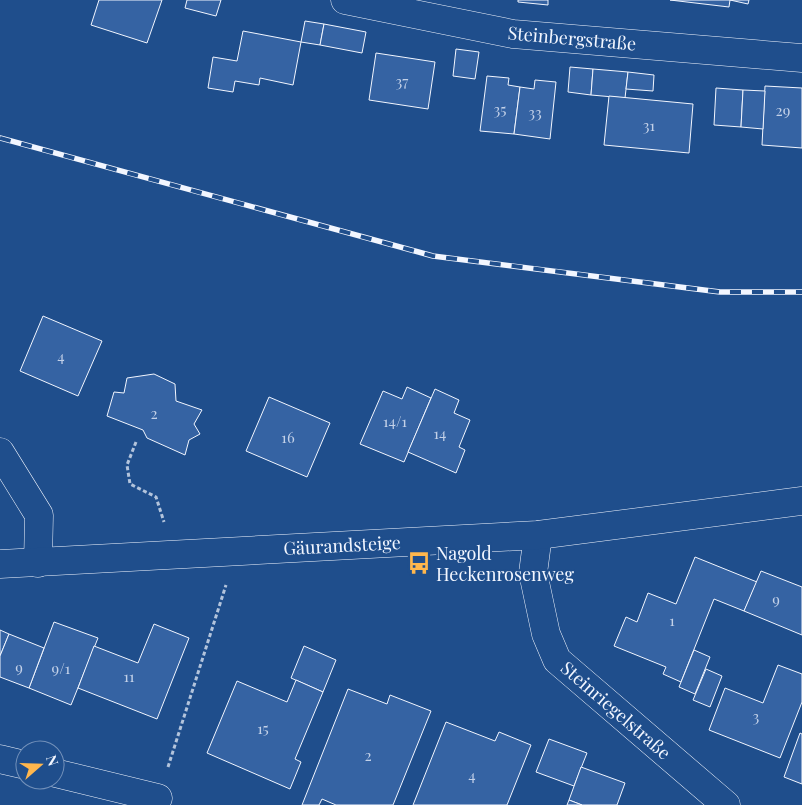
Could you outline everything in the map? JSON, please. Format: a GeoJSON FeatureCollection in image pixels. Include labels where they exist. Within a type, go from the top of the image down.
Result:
{"type":"FeatureCollection","features":[{"type":"Feature","properties":{"kind":"street","name":"Steinbergstraße"},"geometry":{"type":"LineString","coordinates":[[345,0],[513,34],[802,58]]}},
{"type":"Feature","properties":{"kind":"street"},"geometry":{"type":"LineString","coordinates":[[0,452],[38,515],[38,563]]}},
{"type":"Feature","properties":{"kind":"street","name":"Gäurandsteige"},"geometry":{"type":"LineString","coordinates":[[0,564],[538,535],[802,501]]}},
{"type":"Feature","properties":{"kind":"street","name":"Steinriegelstraße"},"geometry":{"type":"LineString","coordinates":[[538,535],[533,573],[546,634],[557,660],[726,805]]}},
{"type":"Feature","properties":{"kind":"street"},"geometry":{"type":"LineString","coordinates":[[0,759],[15,763]]}},
{"type":"Feature","properties":{"kind":"street"},"geometry":{"type":"LineString","coordinates":[[65,775],[158,798]]}},
{"type":"Feature","properties":{"kind":"path"},"geometry":{"type":"LineString","coordinates":[[136,442],[127,465],[130,484],[156,497],[174,555]]}},
{"type":"Feature","properties":{"kind":"path"},"geometry":{"type":"LineString","coordinates":[[158,798],[237,551]]}},
{"type":"Feature","properties":{"kind":"building"},"geometry":{"type":"Polygon","coordinates":[[[99,0],[162,0],[147,43],[91,25],[99,0]]]}},
{"type":"Feature","properties":{"kind":"building"},"geometry":{"type":"Polygon","coordinates":[[[187,0],[221,0],[216,16],[185,8],[187,0]]]}},
{"type":"Feature","properties":{"kind":"building"},"geometry":{"type":"Polygon","coordinates":[[[518,0],[548,0],[548,5],[518,2],[518,0]]]}},
{"type":"Feature","properties":{"kind":"building"},"geometry":{"type":"Polygon","coordinates":[[[670,0],[730,0],[729,7],[670,0]]]}},
{"type":"Feature","properties":{"kind":"building"},"geometry":{"type":"Polygon","coordinates":[[[730,0],[749,0],[748,4],[730,0]]]}},
{"type":"Feature","properties":{"kind":"building"},"geometry":{"type":"Polygon","coordinates":[[[305,21],[324,24],[320,45],[301,42],[305,21]]]}},
{"type":"Feature","properties":{"kind":"building"},"geometry":{"type":"Polygon","coordinates":[[[324,24],[366,32],[362,53],[320,45],[324,24]]]}},
{"type":"Feature","properties":{"kind":"building"},"geometry":{"type":"Polygon","coordinates":[[[243,31],[301,42],[293,85],[260,78],[259,85],[235,81],[233,92],[208,88],[213,57],[237,61],[243,31]]]}},
{"type":"Feature","properties":{"kind":"building"},"geometry":{"type":"Polygon","coordinates":[[[456,49],[479,52],[475,79],[453,76],[456,49]]]}},
{"type":"Feature","properties":{"kind":"building"},"geometry":{"type":"Polygon","coordinates":[[[376,53],[435,62],[428,109],[369,100],[376,53]]]}},
{"type":"Feature","properties":{"kind":"building"},"geometry":{"type":"Polygon","coordinates":[[[570,67],[593,69],[591,95],[568,92],[570,67]]]}},
{"type":"Feature","properties":{"kind":"building"},"geometry":{"type":"Polygon","coordinates":[[[593,69],[628,72],[625,98],[591,95],[593,69]]]}},
{"type":"Feature","properties":{"kind":"building"},"geometry":{"type":"Polygon","coordinates":[[[628,72],[654,75],[653,91],[626,89],[628,72]]]}},
{"type":"Feature","properties":{"kind":"building"},"geometry":{"type":"Polygon","coordinates":[[[487,76],[509,78],[508,85],[520,87],[514,134],[480,131],[487,76]]]}},
{"type":"Feature","properties":{"kind":"building"},"geometry":{"type":"Polygon","coordinates":[[[535,80],[556,82],[550,139],[514,134],[520,87],[534,89],[535,80]]]}},
{"type":"Feature","properties":{"kind":"building"},"geometry":{"type":"Polygon","coordinates":[[[765,86],[802,88],[802,148],[762,145],[765,86]]]}},
{"type":"Feature","properties":{"kind":"building"},"geometry":{"type":"Polygon","coordinates":[[[716,88],[743,90],[741,127],[714,125],[716,88]]]}},
{"type":"Feature","properties":{"kind":"building"},"geometry":{"type":"Polygon","coordinates":[[[743,90],[765,91],[763,129],[741,127],[743,90]]]}},
{"type":"Feature","properties":{"kind":"building"},"geometry":{"type":"Polygon","coordinates":[[[609,96],[693,104],[689,153],[604,145],[609,96]]]}},
{"type":"Feature","properties":{"kind":"building"},"geometry":{"type":"Polygon","coordinates":[[[43,316],[102,341],[78,396],[20,371],[43,316]]]}},
{"type":"Feature","properties":{"kind":"building"},"geometry":{"type":"Polygon","coordinates":[[[154,374],[175,384],[176,401],[202,410],[194,424],[200,434],[189,440],[185,455],[147,438],[143,430],[107,416],[114,392],[124,393],[127,378],[154,374]]]}},
{"type":"Feature","properties":{"kind":"building"},"geometry":{"type":"Polygon","coordinates":[[[407,387],[431,398],[404,462],[360,444],[383,391],[402,399],[407,387]]]}},
{"type":"Feature","properties":{"kind":"building"},"geometry":{"type":"Polygon","coordinates":[[[435,389],[459,400],[454,413],[470,420],[459,447],[465,450],[456,473],[408,452],[435,389]]]}},
{"type":"Feature","properties":{"kind":"building"},"geometry":{"type":"Polygon","coordinates":[[[269,397],[330,423],[307,477],[246,451],[269,397]]]}},
{"type":"Feature","properties":{"kind":"building"},"geometry":{"type":"Polygon","coordinates":[[[695,557],[757,582],[744,611],[714,599],[681,682],[663,674],[666,667],[614,646],[626,617],[637,622],[648,593],[676,604],[695,557]]]}},
{"type":"Feature","properties":{"kind":"building"},"geometry":{"type":"Polygon","coordinates":[[[761,571],[802,587],[802,635],[744,611],[761,571]]]}},
{"type":"Feature","properties":{"kind":"building"},"geometry":{"type":"Polygon","coordinates":[[[54,622],[98,638],[71,705],[29,688],[54,622]]]}},
{"type":"Feature","properties":{"kind":"building"},"geometry":{"type":"Polygon","coordinates":[[[154,624],[189,638],[157,719],[78,688],[94,646],[138,663],[154,624]]]}},
{"type":"Feature","properties":{"kind":"building"},"geometry":{"type":"Polygon","coordinates":[[[0,630],[9,634],[0,656],[0,630]]]}},
{"type":"Feature","properties":{"kind":"building"},"geometry":{"type":"Polygon","coordinates":[[[9,634],[44,648],[29,688],[0,677],[0,656],[9,634]]]}},
{"type":"Feature","properties":{"kind":"building"},"geometry":{"type":"Polygon","coordinates":[[[304,646],[336,660],[323,692],[291,678],[304,646]]]}},
{"type":"Feature","properties":{"kind":"building"},"geometry":{"type":"Polygon","coordinates":[[[694,650],[710,657],[695,694],[679,687],[694,650]]]}},
{"type":"Feature","properties":{"kind":"building"},"geometry":{"type":"Polygon","coordinates":[[[778,665],[802,674],[802,702],[780,758],[709,730],[725,688],[763,703],[778,665]]]}},
{"type":"Feature","properties":{"kind":"building"},"geometry":{"type":"Polygon","coordinates":[[[706,669],[722,676],[710,707],[693,700],[706,669]]]}},
{"type":"Feature","properties":{"kind":"building"},"geometry":{"type":"Polygon","coordinates":[[[296,680],[323,692],[295,759],[301,762],[290,789],[207,753],[237,681],[287,702],[296,680]]]}},
{"type":"Feature","properties":{"kind":"building"},"geometry":{"type":"Polygon","coordinates":[[[348,689],[387,704],[390,695],[431,711],[393,805],[336,805],[322,799],[319,805],[302,805],[348,689]]]}},
{"type":"Feature","properties":{"kind":"building"},"geometry":{"type":"Polygon","coordinates":[[[446,722],[495,741],[499,732],[531,745],[507,805],[413,805],[446,722]]]}},
{"type":"Feature","properties":{"kind":"building"},"geometry":{"type":"Polygon","coordinates":[[[800,733],[802,734],[802,784],[784,777],[800,733]]]}},
{"type":"Feature","properties":{"kind":"building"},"geometry":{"type":"Polygon","coordinates":[[[549,739],[587,753],[574,786],[536,772],[549,739]]]}},
{"type":"Feature","properties":{"kind":"building"},"geometry":{"type":"Polygon","coordinates":[[[581,767],[625,783],[617,805],[582,805],[569,800],[581,767]]]}},
{"type":"Feature","properties":{"kind":"building"},"geometry":{"type":"Polygon","coordinates":[[[569,800],[582,805],[567,805],[569,800]]]}},
{"type":"Feature","properties":{"kind":"railway"},"geometry":{"type":"LineString","coordinates":[[0,138],[433,256],[720,292],[802,292]]}},
{"type":"Feature","properties":{"kind":"place","name":"Nagold Heckenrosenweg"},"geometry":{"type":"Point","coordinates":[419,563]}}]}
